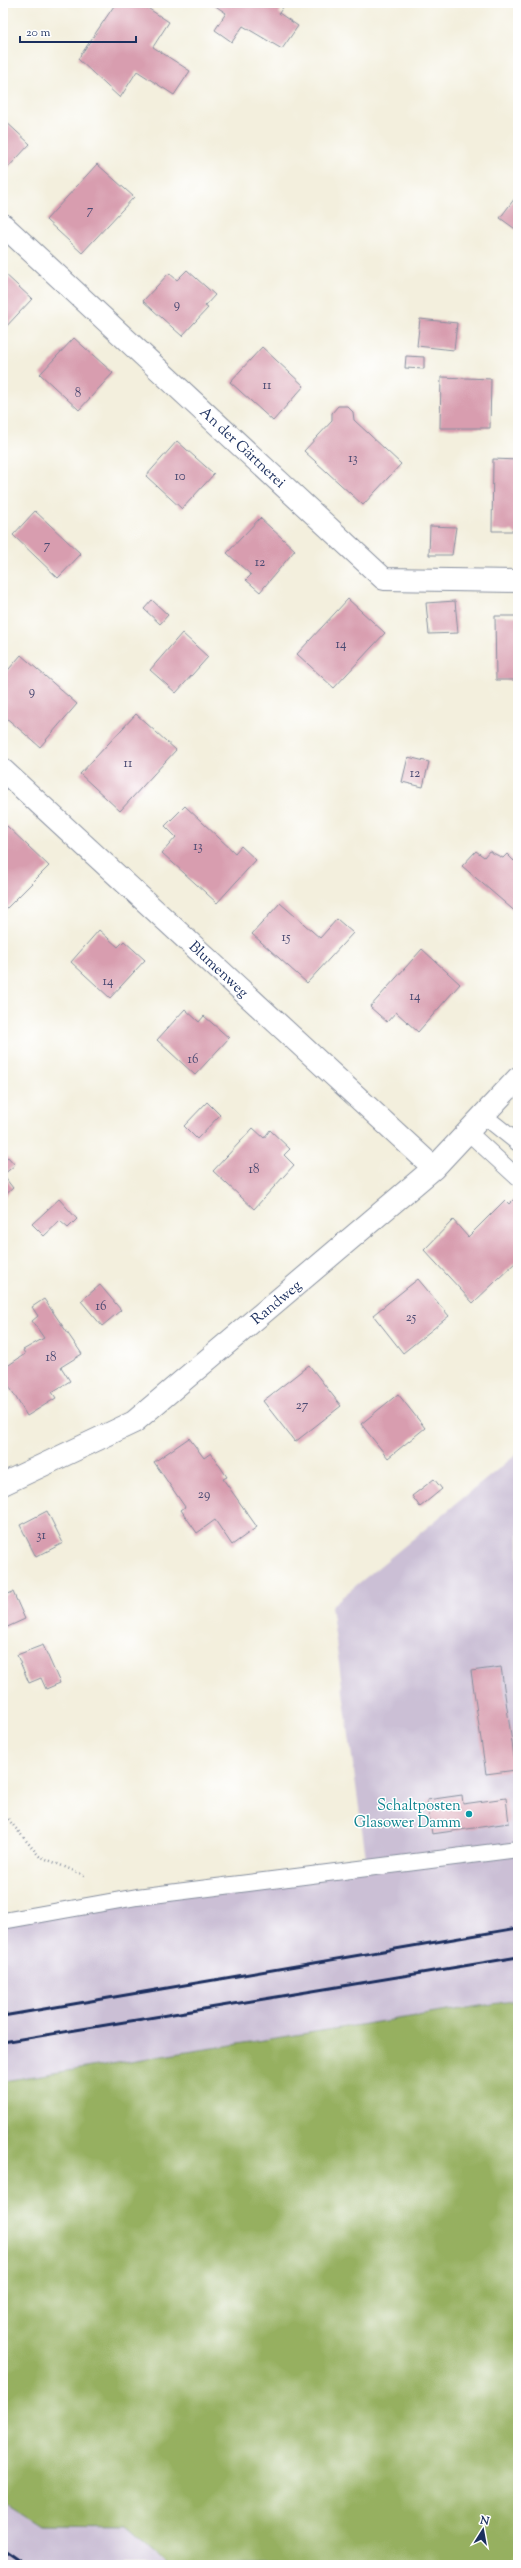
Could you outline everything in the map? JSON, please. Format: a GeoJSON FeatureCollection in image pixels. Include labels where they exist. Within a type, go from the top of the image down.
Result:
{"type":"FeatureCollection","features":[{"type":"Feature","properties":{"kind":"street","name":"An der Gärtnerei"},"geometry":{"type":"LineString","coordinates":[[3,225],[384,579],[518,581]]}},
{"type":"Feature","properties":{"kind":"street","name":"Blumenweg"},"geometry":{"type":"LineString","coordinates":[[5,776],[434,1168]]}},
{"type":"Feature","properties":{"kind":"street","name":"Randweg"},"geometry":{"type":"LineString","coordinates":[[3,1484],[134,1422],[434,1168],[518,1078]]}},
{"type":"Feature","properties":{"kind":"lane"},"geometry":{"type":"LineString","coordinates":[[483,1115],[518,1143]]}},
{"type":"Feature","properties":{"kind":"lane"},"geometry":{"type":"LineString","coordinates":[[468,1132],[518,1178]]}},
{"type":"Feature","properties":{"kind":"lane"},"geometry":{"type":"LineString","coordinates":[[3,1921],[137,1897],[518,1848]]}},
{"type":"Feature","properties":{"kind":"path"},"geometry":{"type":"LineString","coordinates":[[3,1813],[39,1856],[88,1877]]}},
{"type":"Feature","properties":{"kind":"shaded area"},"geometry":{"type":"Polygon","coordinates":[[[518,1453],[518,2000],[3,2081],[3,1923],[366,1858],[331,1606],[518,1453]]]}},
{"type":"Feature","properties":{"kind":"shaded area"},"geometry":{"type":"Polygon","coordinates":[[[3,2500],[42,2525],[125,2526],[169,2565],[3,2565],[3,2500]]]}},
{"type":"Feature","properties":{"kind":"green space"},"geometry":{"type":"Polygon","coordinates":[[[518,2000],[518,2565],[169,2565],[125,2526],[42,2525],[3,2500],[3,2081],[518,2000]]]}},
{"type":"Feature","properties":{"kind":"building"},"geometry":{"type":"Polygon","coordinates":[[[116,3],[140,3],[169,22],[153,47],[190,71],[174,95],[137,71],[120,98],[78,59],[116,3]]]}},
{"type":"Feature","properties":{"kind":"building"},"geometry":{"type":"Polygon","coordinates":[[[211,3],[286,3],[279,13],[298,26],[282,49],[243,26],[232,42],[215,30],[226,13],[211,3]]]}},
{"type":"Feature","properties":{"kind":"building"},"geometry":{"type":"Polygon","coordinates":[[[3,119],[30,144],[3,173],[3,119]]]}},
{"type":"Feature","properties":{"kind":"building"},"geometry":{"type":"Polygon","coordinates":[[[97,164],[134,197],[82,253],[46,220],[97,164]]]}},
{"type":"Feature","properties":{"kind":"building"},"geometry":{"type":"Polygon","coordinates":[[[518,194],[518,231],[500,218],[518,194]]]}},
{"type":"Feature","properties":{"kind":"building"},"geometry":{"type":"Polygon","coordinates":[[[187,270],[215,295],[205,306],[208,308],[182,336],[143,301],[169,273],[177,280],[187,270]]]}},
{"type":"Feature","properties":{"kind":"building"},"geometry":{"type":"Polygon","coordinates":[[[3,272],[32,299],[3,330],[3,272]]]}},
{"type":"Feature","properties":{"kind":"building"},"geometry":{"type":"Polygon","coordinates":[[[420,319],[457,323],[454,350],[417,346],[420,319]]]}},
{"type":"Feature","properties":{"kind":"building"},"geometry":{"type":"Polygon","coordinates":[[[74,338],[113,373],[79,410],[40,374],[74,338]]]}},
{"type":"Feature","properties":{"kind":"building"},"geometry":{"type":"Polygon","coordinates":[[[262,347],[304,386],[273,421],[230,382],[262,347]]]}},
{"type":"Feature","properties":{"kind":"building"},"geometry":{"type":"Polygon","coordinates":[[[406,356],[424,357],[424,369],[405,368],[406,356]]]}},
{"type":"Feature","properties":{"kind":"building"},"geometry":{"type":"Polygon","coordinates":[[[441,377],[491,379],[490,428],[440,428],[441,377]]]}},
{"type":"Feature","properties":{"kind":"building"},"geometry":{"type":"Polygon","coordinates":[[[338,406],[347,406],[353,412],[354,420],[401,464],[363,505],[304,451],[332,421],[332,413],[338,406]]]}},
{"type":"Feature","properties":{"kind":"building"},"geometry":{"type":"Polygon","coordinates":[[[177,441],[214,474],[182,509],[146,476],[177,441]]]}},
{"type":"Feature","properties":{"kind":"building"},"geometry":{"type":"Polygon","coordinates":[[[493,459],[518,460],[518,536],[512,531],[492,531],[493,459]]]}},
{"type":"Feature","properties":{"kind":"building"},"geometry":{"type":"Polygon","coordinates":[[[35,511],[81,554],[58,578],[13,535],[35,511]]]}},
{"type":"Feature","properties":{"kind":"building"},"geometry":{"type":"Polygon","coordinates":[[[260,518],[295,550],[260,592],[246,580],[251,575],[227,553],[260,518]]]}},
{"type":"Feature","properties":{"kind":"building"},"geometry":{"type":"Polygon","coordinates":[[[430,526],[456,527],[452,555],[429,555],[430,526]]]}},
{"type":"Feature","properties":{"kind":"building"},"geometry":{"type":"Polygon","coordinates":[[[348,599],[385,633],[334,688],[297,654],[348,599]]]}},
{"type":"Feature","properties":{"kind":"building"},"geometry":{"type":"Polygon","coordinates":[[[152,600],[168,615],[160,624],[144,609],[152,600]]]}},
{"type":"Feature","properties":{"kind":"building"},"geometry":{"type":"Polygon","coordinates":[[[455,601],[458,633],[429,634],[426,603],[455,601]]]}},
{"type":"Feature","properties":{"kind":"building"},"geometry":{"type":"Polygon","coordinates":[[[495,616],[518,616],[518,680],[496,680],[495,616]]]}},
{"type":"Feature","properties":{"kind":"building"},"geometry":{"type":"Polygon","coordinates":[[[182,633],[208,657],[176,693],[150,670],[182,633]]]}},
{"type":"Feature","properties":{"kind":"building"},"geometry":{"type":"Polygon","coordinates":[[[21,655],[77,704],[40,747],[3,715],[3,676],[21,655]]]}},
{"type":"Feature","properties":{"kind":"building"},"geometry":{"type":"Polygon","coordinates":[[[136,714],[176,750],[120,811],[80,774],[136,714]]]}},
{"type":"Feature","properties":{"kind":"building"},"geometry":{"type":"Polygon","coordinates":[[[408,757],[429,762],[423,787],[402,782],[408,757]]]}},
{"type":"Feature","properties":{"kind":"building"},"geometry":{"type":"Polygon","coordinates":[[[185,806],[235,853],[241,846],[256,860],[217,903],[162,853],[176,837],[165,826],[185,806]]]}},
{"type":"Feature","properties":{"kind":"building"},"geometry":{"type":"Polygon","coordinates":[[[7,826],[49,866],[5,910],[3,908],[3,829],[7,826]]]}},
{"type":"Feature","properties":{"kind":"building"},"geometry":{"type":"Polygon","coordinates":[[[476,851],[484,857],[489,851],[503,858],[507,854],[514,861],[518,856],[518,914],[462,866],[476,851]]]}},
{"type":"Feature","properties":{"kind":"building"},"geometry":{"type":"Polygon","coordinates":[[[280,903],[320,938],[337,919],[353,933],[307,983],[252,934],[280,903]]]}},
{"type":"Feature","properties":{"kind":"building"},"geometry":{"type":"Polygon","coordinates":[[[99,930],[118,947],[124,941],[145,960],[110,998],[71,962],[99,930]]]}},
{"type":"Feature","properties":{"kind":"building"},"geometry":{"type":"Polygon","coordinates":[[[422,949],[460,984],[418,1032],[396,1012],[387,1022],[370,1007],[422,949]]]}},
{"type":"Feature","properties":{"kind":"building"},"geometry":{"type":"Polygon","coordinates":[[[185,1009],[199,1022],[204,1016],[229,1038],[195,1075],[157,1040],[185,1009]]]}},
{"type":"Feature","properties":{"kind":"building"},"geometry":{"type":"Polygon","coordinates":[[[207,1102],[220,1115],[197,1139],[184,1126],[207,1102]]]}},
{"type":"Feature","properties":{"kind":"building"},"geometry":{"type":"Polygon","coordinates":[[[253,1128],[264,1138],[270,1130],[290,1149],[284,1155],[294,1165],[254,1209],[213,1171],[253,1128]]]}},
{"type":"Feature","properties":{"kind":"building"},"geometry":{"type":"Polygon","coordinates":[[[8,1157],[15,1165],[3,1175],[3,1161],[8,1157]]]}},
{"type":"Feature","properties":{"kind":"building"},"geometry":{"type":"Polygon","coordinates":[[[3,1175],[13,1188],[3,1197],[3,1175]]]}},
{"type":"Feature","properties":{"kind":"building"},"geometry":{"type":"Polygon","coordinates":[[[516,1197],[518,1199],[518,1260],[473,1303],[424,1250],[453,1220],[468,1237],[505,1200],[509,1204],[516,1197]]]}},
{"type":"Feature","properties":{"kind":"building"},"geometry":{"type":"Polygon","coordinates":[[[59,1199],[77,1219],[68,1228],[60,1221],[44,1236],[32,1224],[59,1199]]]}},
{"type":"Feature","properties":{"kind":"building"},"geometry":{"type":"Polygon","coordinates":[[[418,1279],[449,1316],[403,1353],[373,1315],[418,1279]]]}},
{"type":"Feature","properties":{"kind":"building"},"geometry":{"type":"Polygon","coordinates":[[[100,1285],[121,1310],[102,1326],[81,1301],[100,1285]]]}},
{"type":"Feature","properties":{"kind":"building"},"geometry":{"type":"Polygon","coordinates":[[[44,1299],[82,1354],[61,1367],[70,1381],[52,1392],[56,1398],[27,1416],[3,1376],[3,1369],[25,1354],[23,1350],[44,1338],[32,1321],[38,1316],[32,1307],[44,1299]]]}},
{"type":"Feature","properties":{"kind":"building"},"geometry":{"type":"Polygon","coordinates":[[[309,1365],[341,1406],[295,1442],[263,1401],[309,1365]]]}},
{"type":"Feature","properties":{"kind":"building"},"geometry":{"type":"Polygon","coordinates":[[[398,1394],[425,1428],[388,1458],[361,1424],[398,1394]]]}},
{"type":"Feature","properties":{"kind":"building"},"geometry":{"type":"Polygon","coordinates":[[[189,1438],[204,1458],[211,1453],[227,1477],[223,1479],[257,1527],[232,1545],[215,1520],[197,1533],[181,1510],[185,1507],[154,1462],[189,1438]]]}},
{"type":"Feature","properties":{"kind":"building"},"geometry":{"type":"Polygon","coordinates":[[[434,1479],[442,1489],[420,1507],[412,1496],[434,1479]]]}},
{"type":"Feature","properties":{"kind":"building"},"geometry":{"type":"Polygon","coordinates":[[[47,1511],[63,1543],[36,1557],[20,1525],[47,1511]]]}},
{"type":"Feature","properties":{"kind":"building"},"geometry":{"type":"Polygon","coordinates":[[[13,1592],[25,1619],[3,1629],[3,1596],[13,1592]]]}},
{"type":"Feature","properties":{"kind":"building"},"geometry":{"type":"Polygon","coordinates":[[[43,1645],[60,1683],[46,1689],[41,1678],[29,1683],[17,1655],[43,1645]]]}},
{"type":"Feature","properties":{"kind":"building"},"geometry":{"type":"Polygon","coordinates":[[[501,1667],[516,1770],[486,1774],[471,1671],[501,1667]]]}},
{"type":"Feature","properties":{"kind":"building","name":"Schaltposten Glasower Damm"},"geometry":{"type":"Polygon","coordinates":[[[462,1795],[463,1804],[506,1798],[509,1823],[432,1834],[427,1800],[462,1795]]]}},
{"type":"Feature","properties":{"kind":"railway"},"geometry":{"type":"LineString","coordinates":[[3,2016],[518,1928]]}},
{"type":"Feature","properties":{"kind":"railway"},"geometry":{"type":"LineString","coordinates":[[3,2042],[518,1957]]}},
{"type":"Feature","properties":{"kind":"railway"},"geometry":{"type":"LineString","coordinates":[[3,2549],[26,2565]]}},
{"type":"Feature","properties":{"kind":"place","name":"Schaltposten Glasower Damm"},"geometry":{"type":"Point","coordinates":[469,1814]}}]}
